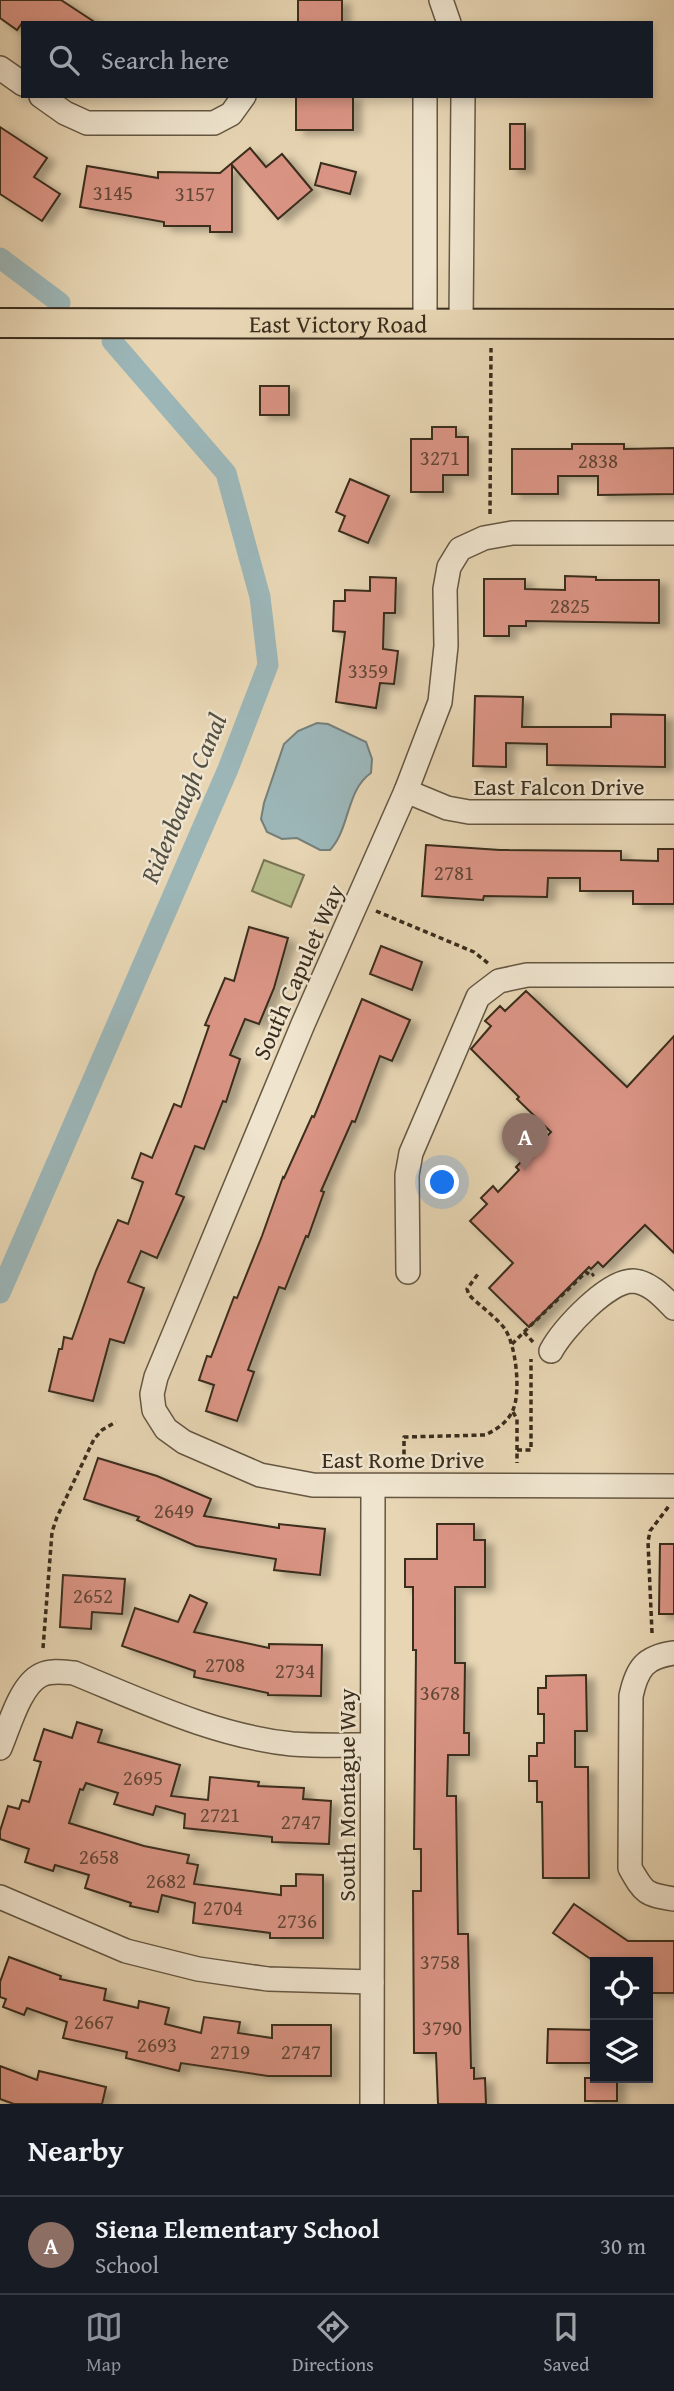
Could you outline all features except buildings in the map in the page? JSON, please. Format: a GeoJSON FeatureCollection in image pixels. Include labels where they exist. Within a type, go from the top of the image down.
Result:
{"type":"FeatureCollection","features":[{"type":"Feature","properties":{"kind":"main road","name":"East Victory Road"},"geometry":{"type":"LineString","coordinates":[[0,323],[674,324]]}},
{"type":"Feature","properties":{"kind":"street"},"geometry":{"type":"LineString","coordinates":[[0,68],[21,83]]}},
{"type":"Feature","properties":{"kind":"street"},"geometry":{"type":"LineString","coordinates":[[44,98],[65,113],[86,123],[214,122],[230,114],[242,98]]}},
{"type":"Feature","properties":{"kind":"street"},"geometry":{"type":"LineString","coordinates":[[425,98],[425,323]]}},
{"type":"Feature","properties":{"kind":"street"},"geometry":{"type":"LineString","coordinates":[[461,323],[463,98]]}},
{"type":"Feature","properties":{"kind":"street","name":"South Capulet Way"},"geometry":{"type":"LineString","coordinates":[[154,1409],[152,1394],[156,1377],[303,1024],[406,791],[440,702],[446,646],[445,589],[449,567],[460,548],[484,538],[512,533],[674,533]]}},
{"type":"Feature","properties":{"kind":"street","name":"East Falcon Drive"},"geometry":{"type":"LineString","coordinates":[[406,791],[447,808],[469,812],[674,813]]}},
{"type":"Feature","properties":{"kind":"street"},"geometry":{"type":"LineString","coordinates":[[408,1272],[407,1175],[411,1153],[478,997],[499,981],[527,975],[674,975]]}},
{"type":"Feature","properties":{"kind":"street"},"geometry":{"type":"LineString","coordinates":[[551,1351],[558,1338],[607,1290],[618,1285],[633,1281],[649,1286],[674,1308]]}},
{"type":"Feature","properties":{"kind":"street","name":"East Rome Drive"},"geometry":{"type":"LineString","coordinates":[[154,1409],[166,1429],[184,1442],[260,1475],[313,1485],[671,1496]]}},
{"type":"Feature","properties":{"kind":"street","name":"South Montague Way"},"geometry":{"type":"LineString","coordinates":[[372,2104],[373,1486]]}},
{"type":"Feature","properties":{"kind":"street"},"geometry":{"type":"LineString","coordinates":[[663,1897],[640,1885],[630,1868],[631,1696],[635,1678],[644,1663],[661,1655],[674,1653]]}},
{"type":"Feature","properties":{"kind":"street"},"geometry":{"type":"LineString","coordinates":[[0,1748],[29,1684],[41,1675],[58,1671],[74,1673],[167,1712],[228,1732],[292,1744],[372,1745]]}},
{"type":"Feature","properties":{"kind":"street"},"geometry":{"type":"LineString","coordinates":[[0,1897],[126,1951],[198,1969],[268,1979],[372,1982]]}},
{"type":"Feature","properties":{"kind":"path"},"geometry":{"type":"LineString","coordinates":[[490,513],[491,348]]}},
{"type":"Feature","properties":{"kind":"path"},"geometry":{"type":"LineString","coordinates":[[376,911],[485,958],[499,981]]}},
{"type":"Feature","properties":{"kind":"path"},"geometry":{"type":"LineString","coordinates":[[404,1463],[404,1437],[485,1435],[496,1430],[513,1412],[516,1399],[516,1366],[512,1344],[504,1329],[474,1300],[467,1289],[478,1274]]}},
{"type":"Feature","properties":{"kind":"path"},"geometry":{"type":"LineString","coordinates":[[470,1304],[474,1300]]}},
{"type":"Feature","properties":{"kind":"path"},"geometry":{"type":"LineString","coordinates":[[512,1344],[524,1332],[534,1343],[530,1364],[531,1450],[517,1450]]}},
{"type":"Feature","properties":{"kind":"path"},"geometry":{"type":"LineString","coordinates":[[513,1412],[517,1419],[517,1463]]}},
{"type":"Feature","properties":{"kind":"path"},"geometry":{"type":"LineString","coordinates":[[43,1648],[52,1532],[94,1439],[102,1430],[116,1422]]}},
{"type":"Feature","properties":{"kind":"path"},"geometry":{"type":"LineString","coordinates":[[652,1633],[648,1542],[650,1531],[671,1496]]}},
{"type":"Feature","properties":{"kind":"green space"},"geometry":{"type":"Polygon","coordinates":[[[264,860],[304,875],[291,907],[252,891],[264,860]]]}},
{"type":"Feature","properties":{"kind":"water"},"geometry":{"type":"Polygon","coordinates":[[[317,723],[328,724],[366,742],[372,759],[371,773],[357,789],[341,832],[330,850],[320,850],[297,838],[282,839],[267,832],[261,819],[284,744],[298,731],[317,723]]]}},
{"type":"Feature","properties":{"kind":"waterway","name":"Ridenbaugh Canal"},"geometry":{"type":"LineString","coordinates":[[0,258],[60,303]]}},
{"type":"Feature","properties":{"kind":"waterway","name":"Ridenbaugh Canal"},"geometry":{"type":"LineString","coordinates":[[0,1293],[228,769],[268,665],[260,597],[226,473],[112,341]]}},
{"type":"Feature","properties":{"kind":"place","name":"Siena Elementary School"},"geometry":{"type":"Point","coordinates":[525,1171]}}]}
